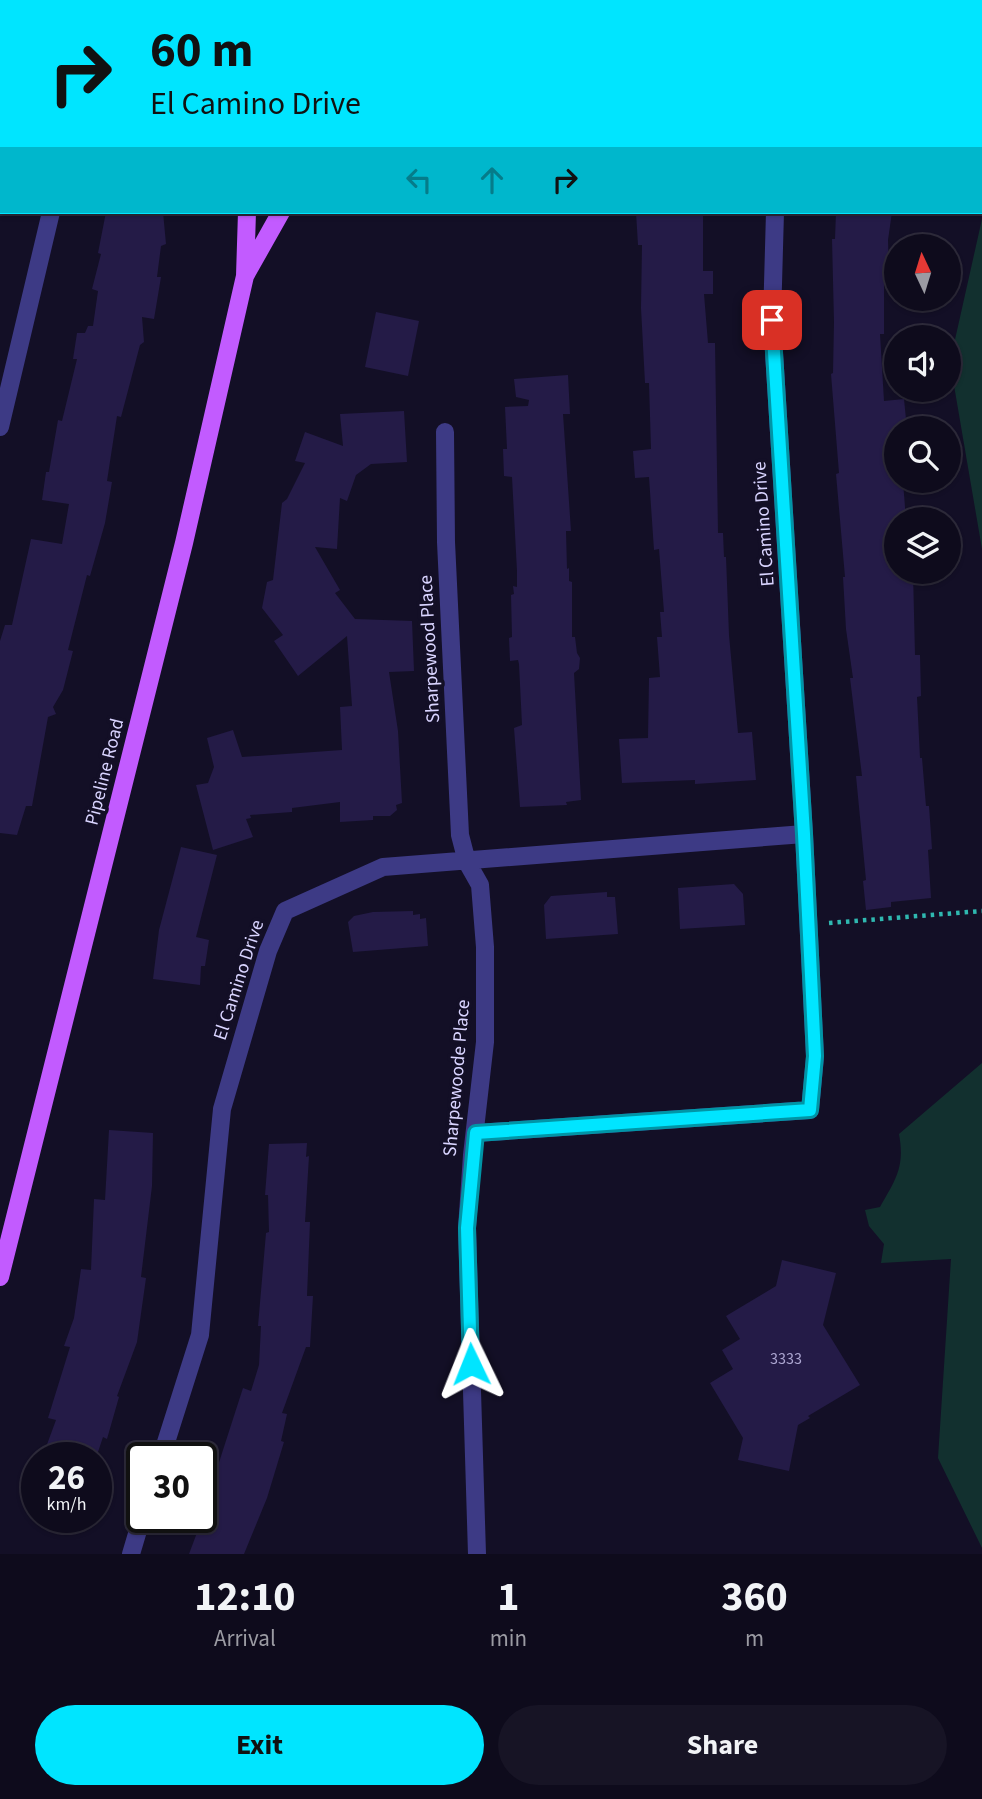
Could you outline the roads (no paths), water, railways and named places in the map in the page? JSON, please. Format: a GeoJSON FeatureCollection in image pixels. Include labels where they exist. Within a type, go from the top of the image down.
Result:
{"type":"FeatureCollection","features":[{"type":"Feature","properties":{"kind":"main road","name":"Pipeline Road"},"geometry":{"type":"LineString","coordinates":[[0,1277],[184,543],[245,276],[247,214]]}},
{"type":"Feature","properties":{"kind":"main road","name":"Pipeline Road"},"geometry":{"type":"LineString","coordinates":[[245,276],[280,214]]}},
{"type":"Feature","properties":{"kind":"street"},"geometry":{"type":"LineString","coordinates":[[0,427],[51,214]]}},
{"type":"Feature","properties":{"kind":"street","name":"El Camino Drive"},"geometry":{"type":"LineString","coordinates":[[476,1133],[810,1110],[815,1056],[772,320],[775,214]]}},
{"type":"Feature","properties":{"kind":"street","name":"Sharpewood Place"},"geometry":{"type":"LineString","coordinates":[[445,432],[446,542],[460,835],[467,862]]}},
{"type":"Feature","properties":{"kind":"street","name":"El Camino Drive"},"geometry":{"type":"LineString","coordinates":[[166,1442],[200,1335],[222,1109],[268,951],[285,911],[383,867],[804,834]]}},
{"type":"Feature","properties":{"kind":"street","name":"Sharpewoode Place"},"geometry":{"type":"LineString","coordinates":[[467,862],[481,885],[485,947],[485,1042],[467,1228],[477,1554]]}},
{"type":"Feature","properties":{"kind":"street"},"geometry":{"type":"LineString","coordinates":[[131,1554],[137,1533]]}}]}
